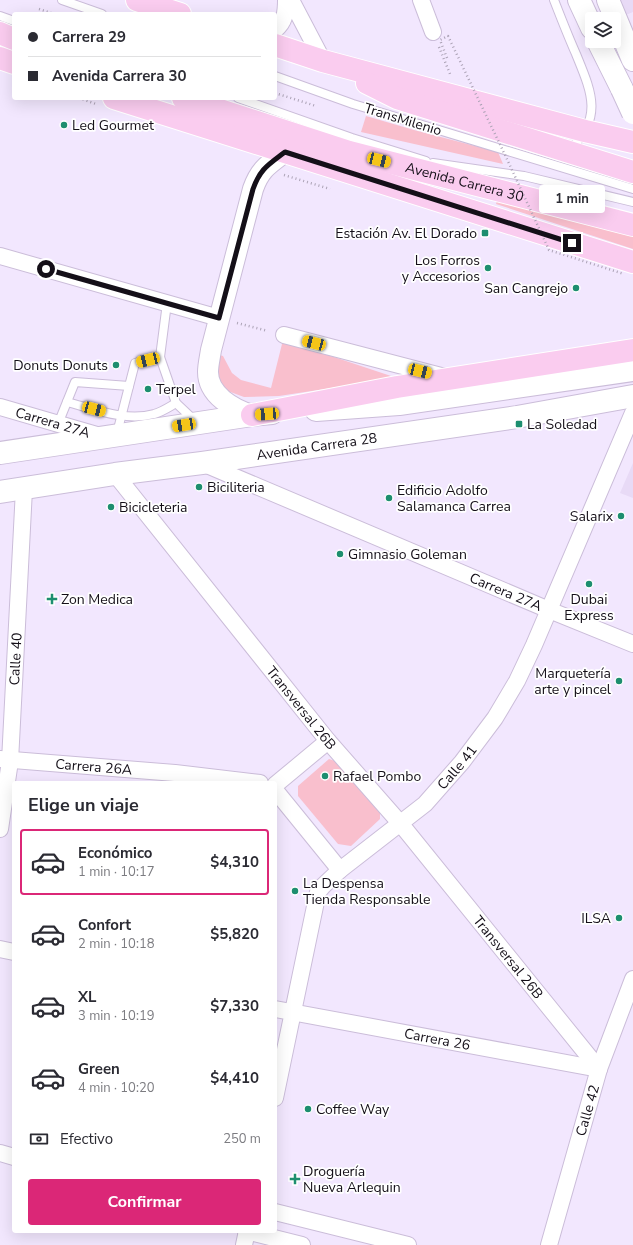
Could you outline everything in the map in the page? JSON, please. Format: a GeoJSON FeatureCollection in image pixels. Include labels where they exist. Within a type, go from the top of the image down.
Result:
{"type":"FeatureCollection","features":[{"type":"Feature","properties":{"kind":"highway"},"geometry":{"type":"LineString","coordinates":[[137,0],[174,12]]}},
{"type":"Feature","properties":{"kind":"highway"},"geometry":{"type":"LineString","coordinates":[[0,33],[12,37]]}},
{"type":"Feature","properties":{"kind":"highway"},"geometry":{"type":"LineString","coordinates":[[277,46],[323,61],[585,131],[633,142]]}},
{"type":"Feature","properties":{"kind":"highway"},"geometry":{"type":"LineString","coordinates":[[0,58],[12,62]]}},
{"type":"Feature","properties":{"kind":"highway"},"geometry":{"type":"LineString","coordinates":[[323,61],[397,98],[633,172]]}},
{"type":"Feature","properties":{"kind":"highway","name":"Avenida Carrera 30"},"geometry":{"type":"LineString","coordinates":[[120,100],[489,216],[629,268]]}},
{"type":"Feature","properties":{"kind":"highway","name":"Avenida Carrera 30"},"geometry":{"type":"LineString","coordinates":[[189,100],[349,152],[633,225]]}},
{"type":"Feature","properties":{"kind":"highway"},"geometry":{"type":"LineString","coordinates":[[349,152],[489,216]]}},
{"type":"Feature","properties":{"kind":"highway"},"geometry":{"type":"LineString","coordinates":[[252,415],[389,388],[633,350]]}},
{"type":"Feature","properties":{"kind":"main road"},"geometry":{"type":"LineString","coordinates":[[579,0],[585,13]]}},
{"type":"Feature","properties":{"kind":"main road"},"geometry":{"type":"LineString","coordinates":[[608,0],[627,31],[633,60]]}},
{"type":"Feature","properties":{"kind":"main road"},"geometry":{"type":"LineString","coordinates":[[602,48],[633,114]]}},
{"type":"Feature","properties":{"kind":"main road"},"geometry":{"type":"LineString","coordinates":[[0,453],[114,430],[198,423],[252,415],[399,404],[633,370]]}},
{"type":"Feature","properties":{"kind":"main road","name":"Avenida Carrera 28"},"geometry":{"type":"LineString","coordinates":[[0,492],[115,474],[202,463],[518,417],[633,396]]}},
{"type":"Feature","properties":{"kind":"street"},"geometry":{"type":"LineString","coordinates":[[277,28],[281,25],[284,19],[286,12],[286,0]]}},
{"type":"Feature","properties":{"kind":"street"},"geometry":{"type":"LineString","coordinates":[[291,0],[323,61]]}},
{"type":"Feature","properties":{"kind":"street"},"geometry":{"type":"LineString","coordinates":[[421,0],[433,32]]}},
{"type":"Feature","properties":{"kind":"street"},"geometry":{"type":"LineString","coordinates":[[252,415],[239,411],[230,406],[221,398],[214,390],[209,379],[208,371],[219,318],[253,189],[257,178],[266,166],[285,152]]}},
{"type":"Feature","properties":{"kind":"street"},"geometry":{"type":"LineString","coordinates":[[0,256],[219,318]]}},
{"type":"Feature","properties":{"kind":"street"},"geometry":{"type":"LineString","coordinates":[[284,335],[450,379]]}},
{"type":"Feature","properties":{"kind":"street","name":"Carrera 27A"},"geometry":{"type":"LineString","coordinates":[[0,407],[58,424],[114,430]]}},
{"type":"Feature","properties":{"kind":"street","name":"Calle 41"},"geometry":{"type":"LineString","coordinates":[[277,1089],[318,892],[340,870],[425,804],[462,762],[495,718],[516,681],[550,610],[633,413]]}},
{"type":"Feature","properties":{"kind":"street","name":"Carrera 27A"},"geometry":{"type":"LineString","coordinates":[[202,463],[633,644]]}},
{"type":"Feature","properties":{"kind":"street","name":"Transversal 26B"},"geometry":{"type":"LineString","coordinates":[[115,474],[328,741],[400,823],[599,1069]]}},
{"type":"Feature","properties":{"kind":"street","name":"Calle 40"},"geometry":{"type":"LineString","coordinates":[[0,829],[24,489]]}},
{"type":"Feature","properties":{"kind":"street"},"geometry":{"type":"LineString","coordinates":[[277,784],[328,741]]}},
{"type":"Feature","properties":{"kind":"street","name":"Carrera 26A"},"geometry":{"type":"LineString","coordinates":[[5,760],[241,781]]}},
{"type":"Feature","properties":{"kind":"street"},"geometry":{"type":"LineString","coordinates":[[277,792],[340,870]]}},
{"type":"Feature","properties":{"kind":"street"},"geometry":{"type":"LineString","coordinates":[[0,949],[12,952]]}},
{"type":"Feature","properties":{"kind":"street","name":"Calle 42"},"geometry":{"type":"LineString","coordinates":[[549,1245],[599,1069],[633,979]]}},
{"type":"Feature","properties":{"kind":"street","name":"Carrera 26"},"geometry":{"type":"LineString","coordinates":[[277,1009],[599,1069]]}},
{"type":"Feature","properties":{"kind":"street"},"geometry":{"type":"LineString","coordinates":[[0,1153],[12,1156]]}},
{"type":"Feature","properties":{"kind":"street"},"geometry":{"type":"LineString","coordinates":[[277,1212],[408,1245]]}},
{"type":"Feature","properties":{"kind":"street"},"geometry":{"type":"LineString","coordinates":[[244,1245],[247,1233]]}},
{"type":"Feature","properties":{"kind":"street"},"geometry":{"type":"LineString","coordinates":[[255,1233],[302,1245]]}},
{"type":"Feature","properties":{"kind":"lane"},"geometry":{"type":"LineString","coordinates":[[62,0],[96,12]]}},
{"type":"Feature","properties":{"kind":"lane"},"geometry":{"type":"LineString","coordinates":[[554,0],[590,90],[592,100],[592,109],[585,131],[567,152]]}},
{"type":"Feature","properties":{"kind":"lane"},"geometry":{"type":"LineString","coordinates":[[0,16],[12,20]]}},
{"type":"Feature","properties":{"kind":"lane","name":"TransMilenio"},"geometry":{"type":"LineString","coordinates":[[277,77],[353,104],[633,189]]}},
{"type":"Feature","properties":{"kind":"lane"},"geometry":{"type":"LineString","coordinates":[[244,100],[352,138],[491,179]]}},
{"type":"Feature","properties":{"kind":"lane","name":"TransMilenio"},"geometry":{"type":"LineString","coordinates":[[533,158],[553,157],[567,152]]}},
{"type":"Feature","properties":{"kind":"lane"},"geometry":{"type":"LineString","coordinates":[[433,163],[524,176],[633,202]]}},
{"type":"Feature","properties":{"kind":"lane"},"geometry":{"type":"LineString","coordinates":[[551,195],[633,217]]}},
{"type":"Feature","properties":{"kind":"lane"},"geometry":{"type":"LineString","coordinates":[[167,303],[160,357],[176,403],[198,423]]}},
{"type":"Feature","properties":{"kind":"lane"},"geometry":{"type":"LineString","coordinates":[[114,430],[135,364],[160,357]]}},
{"type":"Feature","properties":{"kind":"lane"},"geometry":{"type":"LineString","coordinates":[[58,424],[75,382],[129,386]]}},
{"type":"Feature","properties":{"kind":"lane"},"geometry":{"type":"LineString","coordinates":[[67,402],[114,430]]}},
{"type":"Feature","properties":{"kind":"lane"},"geometry":{"type":"LineString","coordinates":[[114,430],[144,416],[155,414],[176,403]]}},
{"type":"Feature","properties":{"kind":"path"},"geometry":{"type":"LineString","coordinates":[[39,9],[48,12]]}},
{"type":"Feature","properties":{"kind":"path"},"geometry":{"type":"LineString","coordinates":[[433,32],[446,58]]}},
{"type":"Feature","properties":{"kind":"path"},"geometry":{"type":"LineString","coordinates":[[459,97],[440,40],[448,36],[549,250],[629,268]]}},
{"type":"Feature","properties":{"kind":"path"},"geometry":{"type":"LineString","coordinates":[[219,318],[284,335]]}},
{"type":"Feature","properties":{"kind":"shaded area"},"geometry":{"type":"Polygon","coordinates":[[[617,0],[633,0],[633,12],[623,16],[617,0]]]}},
{"type":"Feature","properties":{"kind":"shaded area"},"geometry":{"type":"Polygon","coordinates":[[[366,116],[498,152],[503,164],[361,132],[366,116]]]}},
{"type":"Feature","properties":{"kind":"shaded area"},"geometry":{"type":"Polygon","coordinates":[[[498,197],[633,231],[633,249],[496,204],[498,197]]]}},
{"type":"Feature","properties":{"kind":"shaded area"},"geometry":{"type":"Polygon","coordinates":[[[283,340],[397,378],[279,396],[244,397],[225,390],[215,373],[216,354],[223,356],[232,373],[241,380],[271,388],[283,340]]]}},
{"type":"Feature","properties":{"kind":"shaded area"},"geometry":{"type":"Polygon","coordinates":[[[633,463],[633,498],[620,493],[633,463]]]}},
{"type":"Feature","properties":{"kind":"shaded area"},"geometry":{"type":"Polygon","coordinates":[[[329,759],[338,762],[380,810],[380,819],[351,846],[338,844],[298,796],[298,786],[329,759]]]}},
{"type":"Feature","properties":{"kind":"place","name":"Led Gourmet"},"geometry":{"type":"Point","coordinates":[64,125]}},
{"type":"Feature","properties":{"kind":"place","name":"Estación Av. El Dorado"},"geometry":{"type":"Point","coordinates":[485,233]}},
{"type":"Feature","properties":{"kind":"place","name":"Los Forros y Accesorios"},"geometry":{"type":"Point","coordinates":[488,268]}},
{"type":"Feature","properties":{"kind":"place","name":"San Cangrejo"},"geometry":{"type":"Point","coordinates":[576,288]}},
{"type":"Feature","properties":{"kind":"place","name":"Donuts Donuts"},"geometry":{"type":"Point","coordinates":[116,365]}},
{"type":"Feature","properties":{"kind":"place","name":"Terpel"},"geometry":{"type":"Point","coordinates":[148,389]}},
{"type":"Feature","properties":{"kind":"place","name":"La Soledad"},"geometry":{"type":"Point","coordinates":[519,424]}},
{"type":"Feature","properties":{"kind":"place","name":"Biciliteria"},"geometry":{"type":"Point","coordinates":[199,487]}},
{"type":"Feature","properties":{"kind":"place","name":"Edificio Adolfo Salamanca Carrea"},"geometry":{"type":"Point","coordinates":[389,498]}},
{"type":"Feature","properties":{"kind":"place","name":"Bicicleteria"},"geometry":{"type":"Point","coordinates":[111,507]}},
{"type":"Feature","properties":{"kind":"place","name":"Salarix"},"geometry":{"type":"Point","coordinates":[621,516]}},
{"type":"Feature","properties":{"kind":"place","name":"Gimnasio Goleman"},"geometry":{"type":"Point","coordinates":[340,554]}},
{"type":"Feature","properties":{"kind":"place","name":"Dubai Express"},"geometry":{"type":"Point","coordinates":[589,584]}},
{"type":"Feature","properties":{"kind":"place","name":"Zon Medica"},"geometry":{"type":"Point","coordinates":[52,599]}},
{"type":"Feature","properties":{"kind":"place","name":"Marquetería arte y pincel"},"geometry":{"type":"Point","coordinates":[619,681]}},
{"type":"Feature","properties":{"kind":"place","name":"Rafael Pombo"},"geometry":{"type":"Point","coordinates":[325,776]}},
{"type":"Feature","properties":{"kind":"place","name":"La Despensa Tienda Responsable"},"geometry":{"type":"Point","coordinates":[295,891]}},
{"type":"Feature","properties":{"kind":"place","name":"ILSA"},"geometry":{"type":"Point","coordinates":[619,918]}},
{"type":"Feature","properties":{"kind":"place","name":"Coffee Way"},"geometry":{"type":"Point","coordinates":[308,1109]}},
{"type":"Feature","properties":{"kind":"place","name":"Droguería Nueva Arlequin"},"geometry":{"type":"Point","coordinates":[295,1179]}},
{"type":"Feature","properties":{"kind":"route"},"geometry":{"type":"LineString","coordinates":[[46,269],[219,318],[257,178],[266,166],[285,152],[572,243]]}}]}
